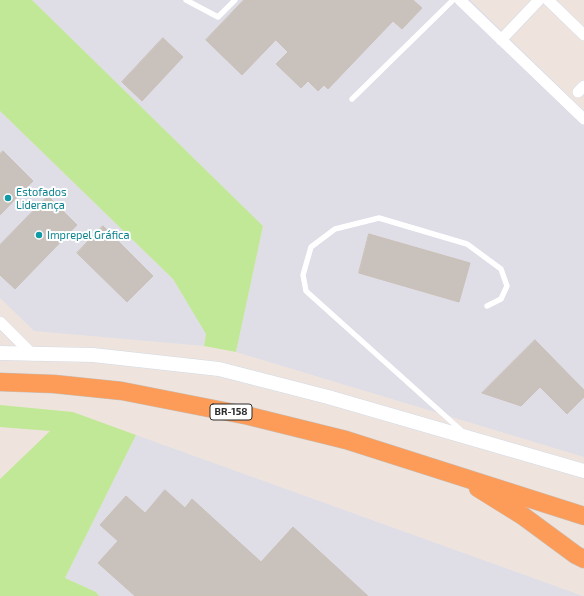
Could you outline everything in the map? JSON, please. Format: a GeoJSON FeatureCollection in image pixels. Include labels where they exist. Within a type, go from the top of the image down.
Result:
{"type":"FeatureCollection","features":[{"type":"Feature","properties":{"kind":"highway","name":"BR-158"},"geometry":{"type":"LineString","coordinates":[[0,382],[54,384],[122,391],[250,416],[346,440],[584,516]]}},
{"type":"Feature","properties":{"kind":"highway"},"geometry":{"type":"LineString","coordinates":[[456,474],[523,516],[576,555],[584,559]]}},
{"type":"Feature","properties":{"kind":"street"},"geometry":{"type":"LineString","coordinates":[[460,0],[584,119]]}},
{"type":"Feature","properties":{"kind":"street"},"geometry":{"type":"LineString","coordinates":[[501,40],[539,0]]}},
{"type":"Feature","properties":{"kind":"street"},"geometry":{"type":"LineString","coordinates":[[548,0],[584,35]]}},
{"type":"Feature","properties":{"kind":"street"},"geometry":{"type":"LineString","coordinates":[[0,322],[33,354]]}},
{"type":"Feature","properties":{"kind":"street"},"geometry":{"type":"LineString","coordinates":[[0,353],[93,355],[219,369],[328,397],[584,471]]}},
{"type":"Feature","properties":{"kind":"lane"},"geometry":{"type":"LineString","coordinates":[[186,0],[218,17],[235,0]]}},
{"type":"Feature","properties":{"kind":"lane"},"geometry":{"type":"LineString","coordinates":[[352,99],[453,0]]}},
{"type":"Feature","properties":{"kind":"lane"},"geometry":{"type":"LineString","coordinates":[[470,439],[306,291],[303,275],[311,247],[335,229],[379,218],[467,244],[501,269],[507,286],[501,299],[487,306]]}},
{"type":"Feature","properties":{"kind":"shaded area"},"geometry":{"type":"Polygon","coordinates":[[[32,0],[470,0],[584,111],[584,457],[236,352],[263,226],[32,0]]]}},
{"type":"Feature","properties":{"kind":"shaded area"},"geometry":{"type":"Polygon","coordinates":[[[0,111],[173,279],[206,334],[204,346],[34,331],[0,298],[0,111]]]}},
{"type":"Feature","properties":{"kind":"shaded area"},"geometry":{"type":"Polygon","coordinates":[[[136,435],[583,596],[99,596],[96,592],[65,578],[136,435]]]}},
{"type":"Feature","properties":{"kind":"green space"},"geometry":{"type":"Polygon","coordinates":[[[0,0],[32,0],[263,226],[236,352],[204,346],[206,334],[173,279],[0,111],[0,0]]]}},
{"type":"Feature","properties":{"kind":"green space"},"geometry":{"type":"Polygon","coordinates":[[[0,405],[73,412],[136,435],[65,578],[96,592],[99,596],[0,596],[0,479],[50,431],[0,427],[0,405]]]}},
{"type":"Feature","properties":{"kind":"building"},"geometry":{"type":"Polygon","coordinates":[[[244,0],[314,0],[242,75],[206,40],[244,0]]]}},
{"type":"Feature","properties":{"kind":"building"},"geometry":{"type":"Polygon","coordinates":[[[314,0],[413,0],[422,8],[402,29],[393,21],[328,89],[324,85],[318,91],[308,81],[301,88],[276,64],[288,52],[276,40],[314,0]]]}},
{"type":"Feature","properties":{"kind":"building"},"geometry":{"type":"Polygon","coordinates":[[[163,38],[183,57],[142,101],[122,82],[163,38]]]}},
{"type":"Feature","properties":{"kind":"building","name":"Estofados Liderança"},"geometry":{"type":"Polygon","coordinates":[[[3,151],[33,181],[0,215],[0,154],[3,151]]]}},
{"type":"Feature","properties":{"kind":"building","name":"Imprepel Gráfica"},"geometry":{"type":"Polygon","coordinates":[[[48,196],[77,225],[15,289],[0,275],[0,245],[48,196]]]}},
{"type":"Feature","properties":{"kind":"building"},"geometry":{"type":"Polygon","coordinates":[[[103,226],[153,276],[127,302],[77,253],[103,226]]]}},
{"type":"Feature","properties":{"kind":"building"},"geometry":{"type":"Polygon","coordinates":[[[369,234],[470,263],[459,302],[359,273],[369,234]]]}},
{"type":"Feature","properties":{"kind":"building"},"geometry":{"type":"Polygon","coordinates":[[[535,340],[584,390],[584,397],[567,414],[514,361],[535,340]]]}},
{"type":"Feature","properties":{"kind":"building"},"geometry":{"type":"Polygon","coordinates":[[[514,361],[540,387],[521,406],[482,393],[514,361]]]}},
{"type":"Feature","properties":{"kind":"building"},"geometry":{"type":"Polygon","coordinates":[[[165,490],[185,508],[192,499],[261,562],[293,527],[368,596],[135,596],[98,563],[118,541],[100,525],[126,496],[145,513],[165,490]]]}},
{"type":"Feature","properties":{"kind":"place","name":"Estofados Liderança"},"geometry":{"type":"Point","coordinates":[8,198]}},
{"type":"Feature","properties":{"kind":"place","name":"Imprepel Gráfica"},"geometry":{"type":"Point","coordinates":[39,235]}}]}
